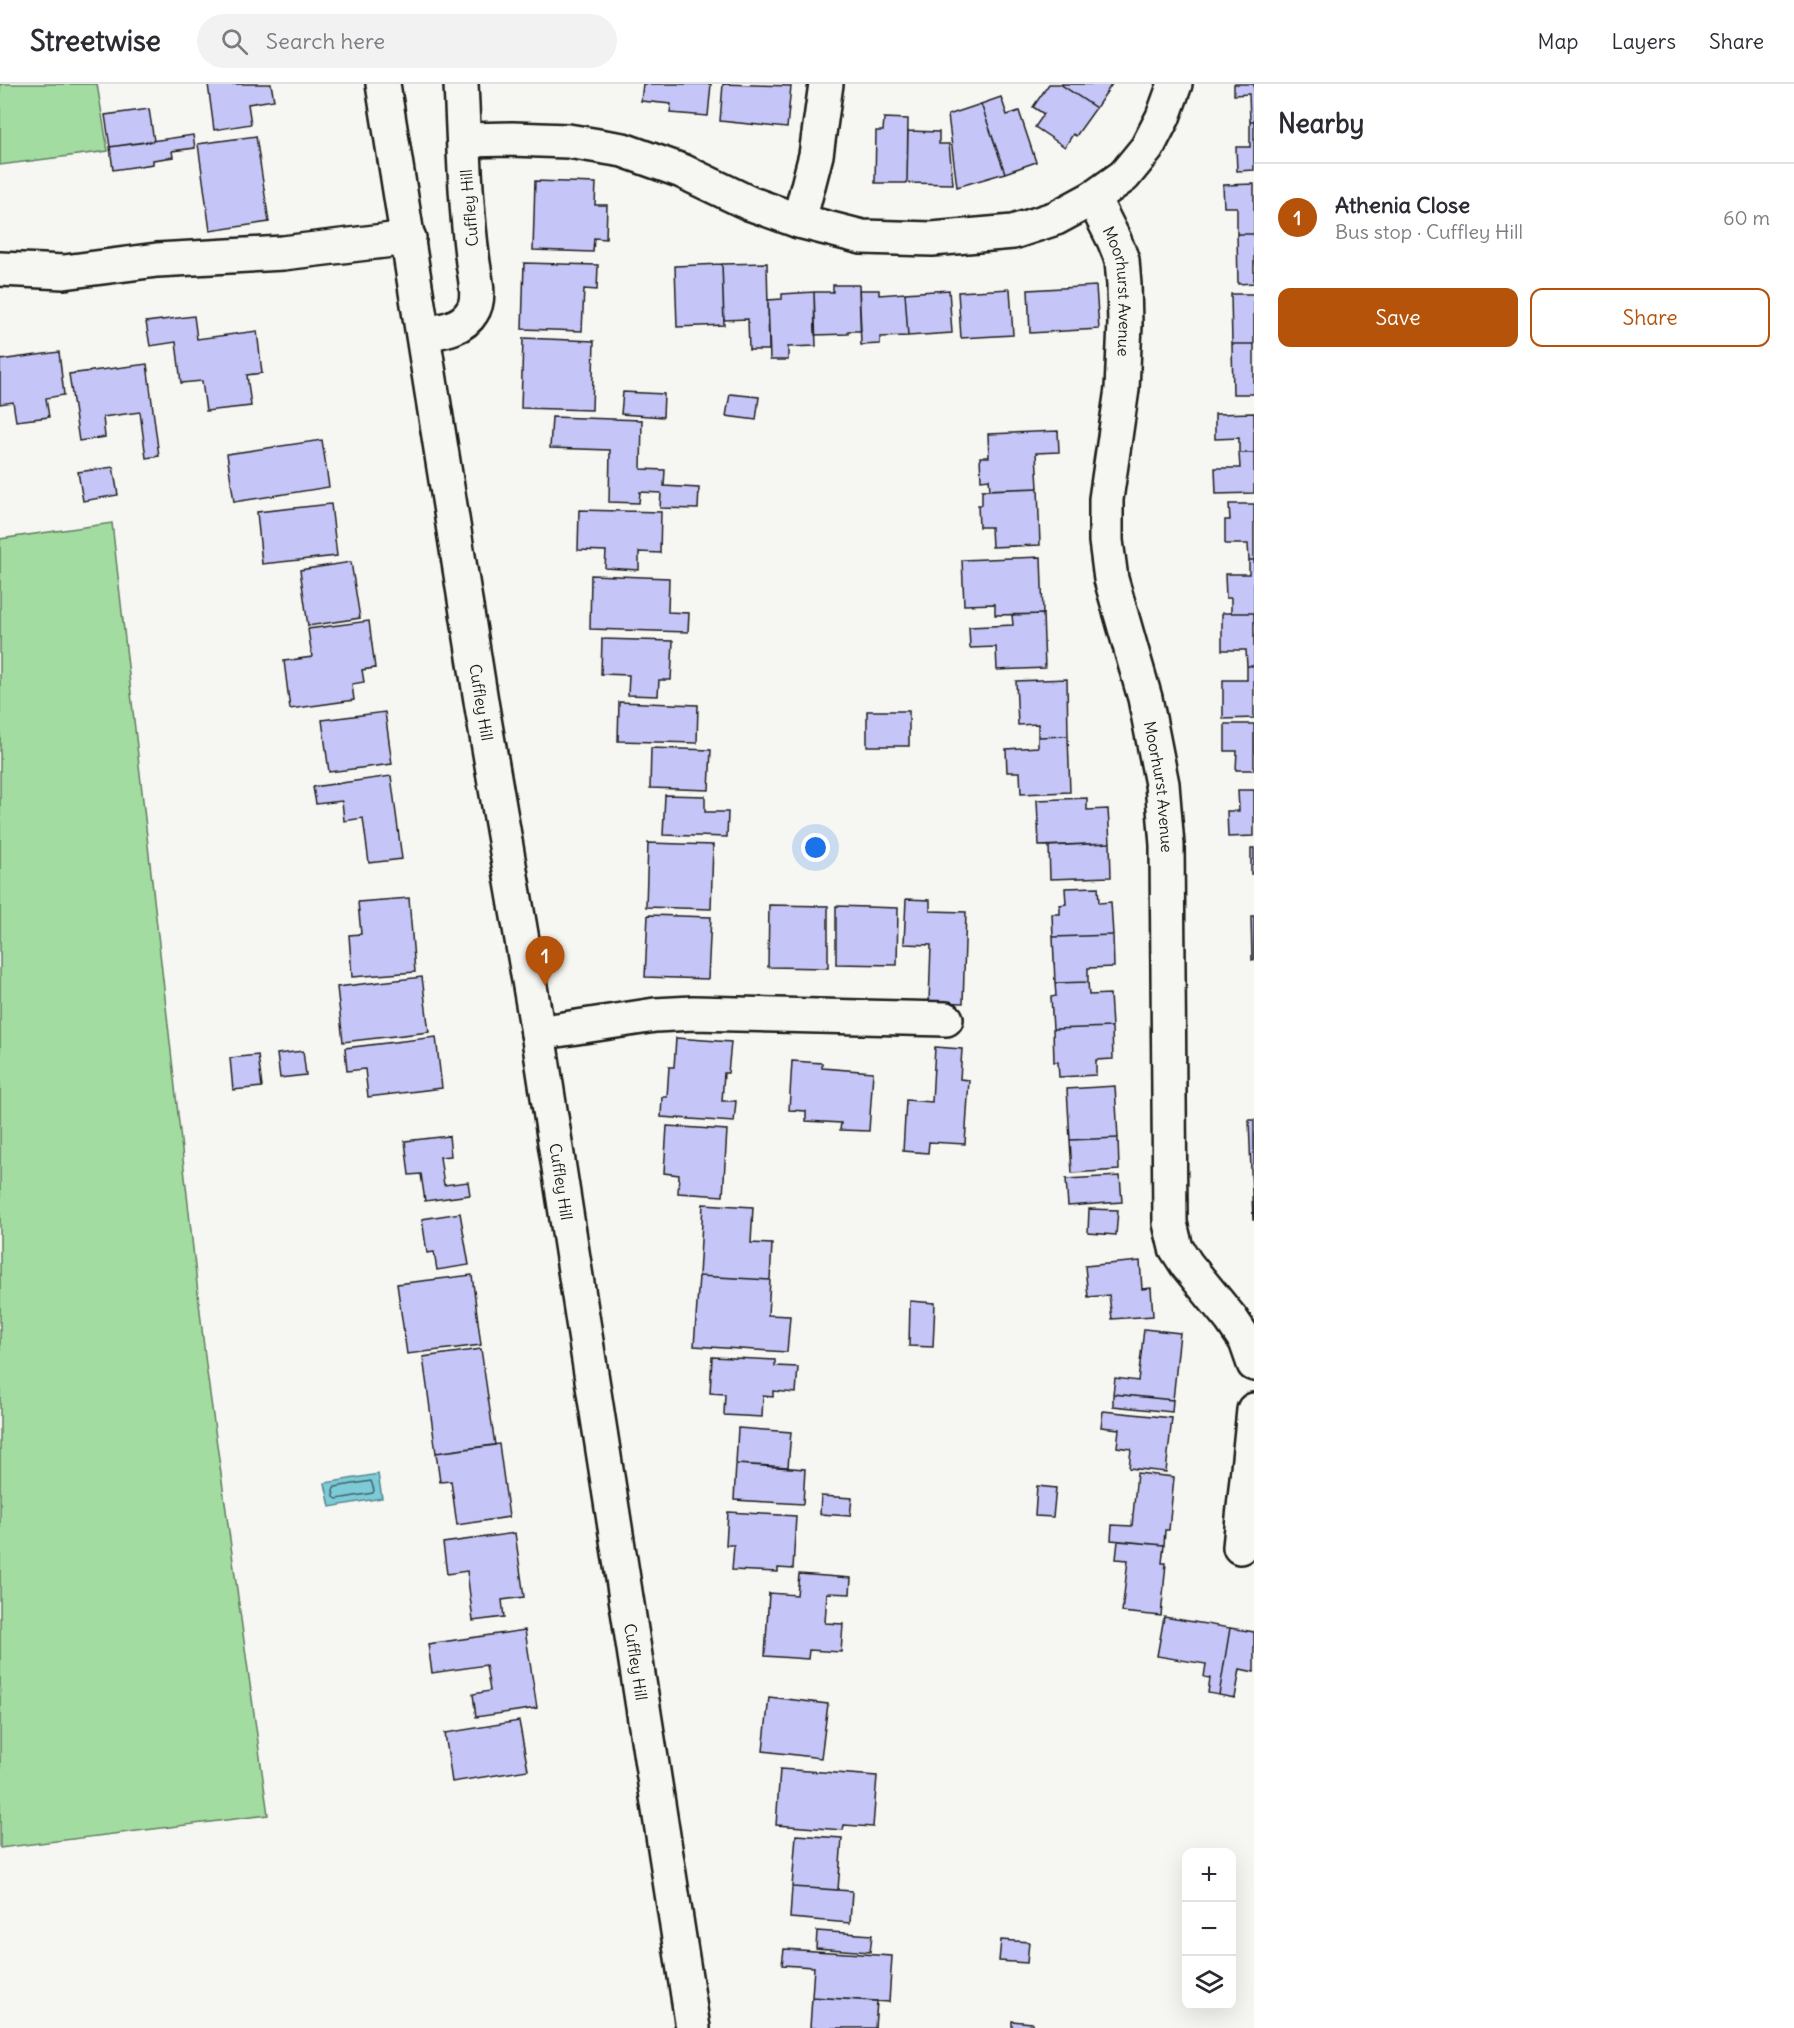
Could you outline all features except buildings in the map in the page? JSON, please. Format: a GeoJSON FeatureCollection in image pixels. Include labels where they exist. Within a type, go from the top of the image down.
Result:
{"type":"FeatureCollection","features":[{"type":"Feature","properties":{"kind":"street","name":"Cuffley Hill"},"geometry":{"type":"LineString","coordinates":[[383,84],[482,707],[538,1033],[693,2028]]}},
{"type":"Feature","properties":{"kind":"street","name":"Cuffley Hill"},"geometry":{"type":"LineString","coordinates":[[424,334],[448,329],[463,322],[473,312],[476,302],[477,287],[467,214],[461,84]]}},
{"type":"Feature","properties":{"kind":"street"},"geometry":{"type":"LineString","coordinates":[[799,221],[816,155],[826,84]]}},
{"type":"Feature","properties":{"kind":"street"},"geometry":{"type":"LineString","coordinates":[[464,141],[512,139],[568,141],[623,150],[682,171],[749,203],[799,221],[862,237],[932,238],[1013,232],[1056,218],[1093,198],[1124,176],[1147,148],[1163,117],[1175,84]]}},
{"type":"Feature","properties":{"kind":"street","name":"Moorhurst Avenue"},"geometry":{"type":"LineString","coordinates":[[1093,198],[1122,260],[1124,285],[1122,389],[1106,499],[1106,541],[1111,579],[1145,698],[1162,784],[1167,845],[1170,1223],[1176,1248],[1187,1266],[1246,1341],[1254,1364]]}},
{"type":"Feature","properties":{"kind":"street"},"geometry":{"type":"LineString","coordinates":[[0,269],[64,273],[157,260],[284,253],[409,238]]}},
{"type":"Feature","properties":{"kind":"street"},"geometry":{"type":"LineString","coordinates":[[538,1033],[655,1015],[693,1013],[946,1019]]}},
{"type":"Feature","properties":{"kind":"street"},"geometry":{"type":"LineString","coordinates":[[1240,1547],[1254,1410]]}},
{"type":"Feature","properties":{"kind":"green space"},"geometry":{"type":"Polygon","coordinates":[[[0,84],[97,84],[108,151],[0,165],[0,84]]]}},
{"type":"Feature","properties":{"kind":"green space"},"geometry":{"type":"Polygon","coordinates":[[[112,523],[206,1365],[268,1815],[0,1848],[0,539],[112,523]]]}},
{"type":"Feature","properties":{"kind":"water"},"geometry":{"type":"Polygon","coordinates":[[[378,1474],[382,1498],[330,1507],[325,1483],[378,1474]]]}},
{"type":"Feature","properties":{"kind":"place","name":"Athenia Close"},"geometry":{"type":"Point","coordinates":[545,986]}}]}
